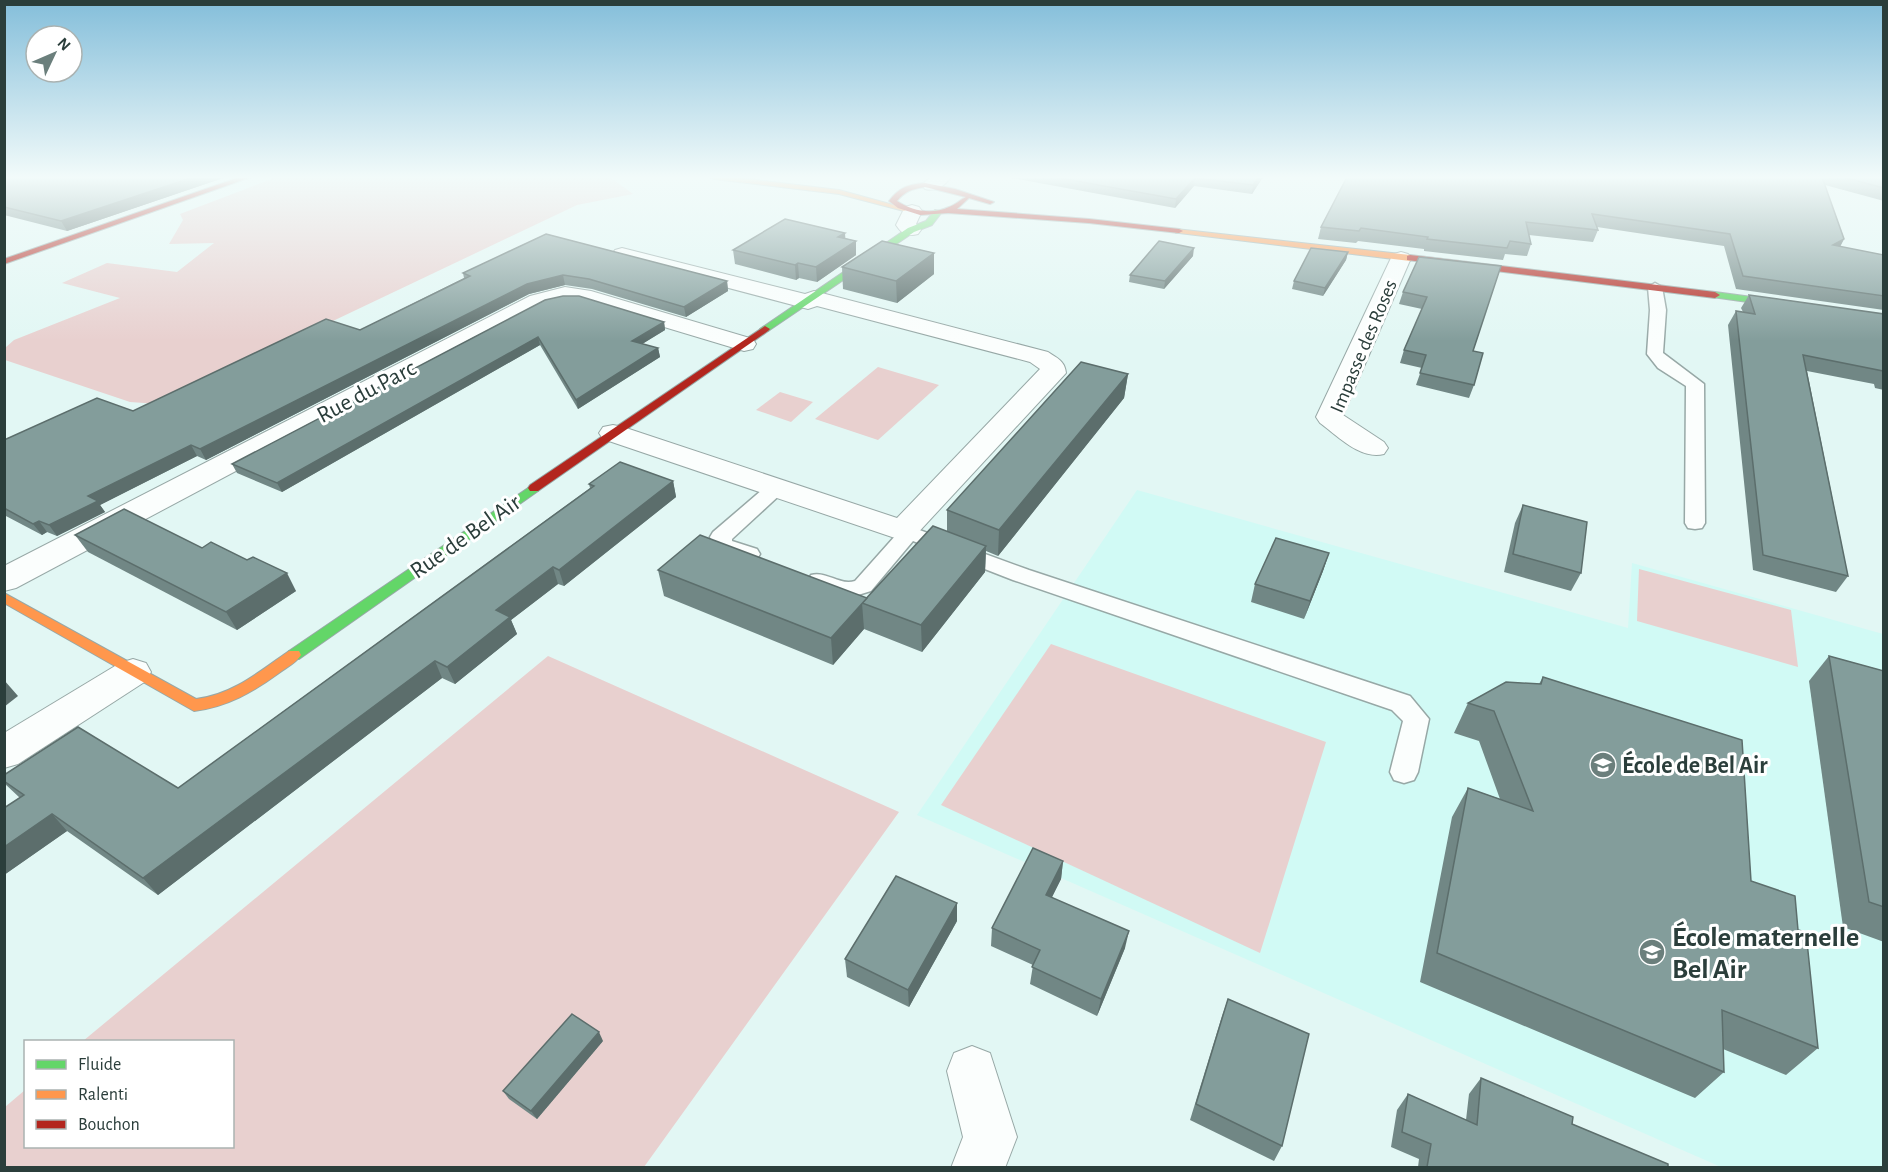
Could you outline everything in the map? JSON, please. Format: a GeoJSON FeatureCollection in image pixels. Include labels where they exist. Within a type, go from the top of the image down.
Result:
{"type":"FeatureCollection","features":[{"type":"Feature","properties":{"kind":"main road"},"geometry":{"type":"LineString","coordinates":[[4,262],[91,232]]}},
{"type":"Feature","properties":{"kind":"main road","name":"Rue de Bel Air"},"geometry":{"type":"LineString","coordinates":[[4,597],[194,705],[213,704],[233,697],[613,433],[811,300],[892,232]]}},
{"type":"Feature","properties":{"kind":"main road"},"geometry":{"type":"LineString","coordinates":[[1179,232],[1655,287],[1799,307]]}},
{"type":"Feature","properties":{"kind":"street"},"geometry":{"type":"LineString","coordinates":[[613,433],[907,531],[1053,373],[1053,366],[1039,357],[622,254]]}},
{"type":"Feature","properties":{"kind":"street","name":"Impasse des Roses"},"geometry":{"type":"LineString","coordinates":[[1374,448],[1329,417],[1401,258]]}},
{"type":"Feature","properties":{"kind":"street","name":"Rue du Parc"},"geometry":{"type":"LineString","coordinates":[[4,580],[551,296],[583,296],[744,344]]}},
{"type":"Feature","properties":{"kind":"street"},"geometry":{"type":"LineString","coordinates":[[4,753],[133,672]]}},
{"type":"Feature","properties":{"kind":"street"},"geometry":{"type":"LineString","coordinates":[[972,1071],[990,1137],[978,1167]]}},
{"type":"Feature","properties":{"kind":"lane"},"geometry":{"type":"LineString","coordinates":[[1655,287],[1658,310],[1655,354],[1695,384],[1695,523]]}},
{"type":"Feature","properties":{"kind":"lane"},"geometry":{"type":"LineString","coordinates":[[764,560],[722,544],[721,537],[776,488]]}},
{"type":"Feature","properties":{"kind":"lane"},"geometry":{"type":"LineString","coordinates":[[796,572],[848,591],[863,586],[907,531],[1021,575],[1401,703],[1416,719],[1404,772]]}},
{"type":"Feature","properties":{"kind":"shaded area"},"geometry":{"type":"Polygon","coordinates":[[[176,232],[521,232],[158,404],[130,402],[5,360],[5,348],[14,340],[120,298],[62,283],[107,263],[177,272],[214,243],[169,244],[176,232]]]}},
{"type":"Feature","properties":{"kind":"shaded area"},"geometry":{"type":"Polygon","coordinates":[[[878,367],[939,385],[878,440],[815,419],[878,367]]]}},
{"type":"Feature","properties":{"kind":"shaded area"},"geometry":{"type":"Polygon","coordinates":[[[780,392],[813,402],[791,422],[756,410],[780,392]]]}},
{"type":"Feature","properties":{"kind":"shaded area"},"geometry":{"type":"Polygon","coordinates":[[[1137,490],[1628,628],[1632,563],[1883,634],[1883,1167],[1721,1167],[917,815],[1137,490]]]}},
{"type":"Feature","properties":{"kind":"shaded area"},"geometry":{"type":"Polygon","coordinates":[[[1639,569],[1791,610],[1798,667],[1637,621],[1639,569]]]}},
{"type":"Feature","properties":{"kind":"shaded area"},"geometry":{"type":"Polygon","coordinates":[[[1051,644],[1326,742],[1260,953],[941,805],[1051,644]]]}},
{"type":"Feature","properties":{"kind":"shaded area"},"geometry":{"type":"Polygon","coordinates":[[[548,656],[899,812],[644,1167],[5,1168],[5,1107],[24,1091],[24,1148],[234,1148],[234,1040],[84,1040],[548,656]]]}},
{"type":"Feature","properties":{"kind":"building"},"geometry":{"type":"Polygon","coordinates":[[[764,232],[839,232],[845,233],[838,237],[856,241],[816,267],[798,263],[795,265],[733,250],[764,232]]]}},
{"type":"Feature","properties":{"kind":"building"},"geometry":{"type":"Polygon","coordinates":[[[1388,232],[1528,232],[1531,244],[1510,241],[1507,248],[1427,239],[1428,237],[1388,232]]]}},
{"type":"Feature","properties":{"kind":"building"},"geometry":{"type":"Polygon","coordinates":[[[1714,232],[1841,232],[1844,239],[1833,245],[1884,255],[1884,296],[1743,276],[1730,234],[1714,232]]]}},
{"type":"Feature","properties":{"kind":"building"},"geometry":{"type":"Polygon","coordinates":[[[546,234],[727,281],[684,307],[589,279],[563,275],[527,284],[200,449],[191,445],[88,496],[98,501],[49,525],[39,521],[33,524],[4,508],[4,440],[97,398],[133,411],[326,319],[360,330],[470,276],[463,273],[546,234]]]}},
{"type":"Feature","properties":{"kind":"building"},"geometry":{"type":"Polygon","coordinates":[[[882,241],[934,253],[896,281],[842,267],[882,241]]]}},
{"type":"Feature","properties":{"kind":"building"},"geometry":{"type":"Polygon","coordinates":[[[1159,241],[1194,248],[1165,281],[1130,275],[1159,241]]]}},
{"type":"Feature","properties":{"kind":"building"},"geometry":{"type":"Polygon","coordinates":[[[1311,248],[1348,252],[1325,288],[1294,281],[1311,248]]]}},
{"type":"Feature","properties":{"kind":"building"},"geometry":{"type":"Polygon","coordinates":[[[1419,257],[1501,266],[1473,351],[1483,353],[1474,385],[1420,373],[1426,355],[1404,350],[1427,297],[1403,292],[1419,257]]]}},
{"type":"Feature","properties":{"kind":"building"},"geometry":{"type":"Polygon","coordinates":[[[1749,295],[1884,314],[1884,372],[1803,355],[1848,576],[1763,555],[1736,311],[1755,314],[1749,295]]]}},
{"type":"Feature","properties":{"kind":"building"},"geometry":{"type":"Polygon","coordinates":[[[563,296],[579,296],[664,322],[632,341],[658,348],[576,400],[538,337],[277,483],[232,464],[545,300],[563,296]]]}},
{"type":"Feature","properties":{"kind":"building"},"geometry":{"type":"Polygon","coordinates":[[[1081,362],[1128,374],[999,530],[947,510],[1081,362]]]}},
{"type":"Feature","properties":{"kind":"building"},"geometry":{"type":"Polygon","coordinates":[[[620,462],[673,481],[559,570],[553,567],[496,610],[510,617],[447,667],[435,661],[143,878],[52,814],[4,847],[4,808],[24,795],[4,781],[4,775],[78,727],[178,788],[594,486],[589,484],[620,462]]]}},
{"type":"Feature","properties":{"kind":"building"},"geometry":{"type":"Polygon","coordinates":[[[1523,505],[1587,522],[1581,573],[1513,554],[1523,505]]]}},
{"type":"Feature","properties":{"kind":"building"},"geometry":{"type":"Polygon","coordinates":[[[124,509],[202,548],[211,542],[247,560],[253,557],[287,573],[226,612],[75,535],[124,509]]]}},
{"type":"Feature","properties":{"kind":"building"},"geometry":{"type":"Polygon","coordinates":[[[933,526],[986,546],[921,625],[862,603],[933,526]]]}},
{"type":"Feature","properties":{"kind":"building"},"geometry":{"type":"Polygon","coordinates":[[[700,535],[867,598],[831,638],[658,570],[700,535]]]}},
{"type":"Feature","properties":{"kind":"building"},"geometry":{"type":"Polygon","coordinates":[[[1276,538],[1329,553],[1310,601],[1255,584],[1276,538]]]}},
{"type":"Feature","properties":{"kind":"building"},"geometry":{"type":"Polygon","coordinates":[[[1829,656],[1884,671],[1884,907],[1869,902],[1829,656]]]}},
{"type":"Feature","properties":{"kind":"building"},"geometry":{"type":"Polygon","coordinates":[[[1543,677],[1742,740],[1751,881],[1795,896],[1798,930],[1806,932],[1818,1048],[1722,1010],[1724,1072],[1437,953],[1468,788],[1533,811],[1494,711],[1468,703],[1506,682],[1541,684],[1543,677]]]}},
{"type":"Feature","properties":{"kind":"building"},"geometry":{"type":"Polygon","coordinates":[[[1033,848],[1063,861],[1046,895],[1129,931],[1101,999],[1032,967],[1040,950],[992,928],[1033,848]]]}},
{"type":"Feature","properties":{"kind":"building"},"geometry":{"type":"Polygon","coordinates":[[[896,876],[957,903],[908,990],[845,959],[896,876]]]}},
{"type":"Feature","properties":{"kind":"building"},"geometry":{"type":"Polygon","coordinates":[[[1228,999],[1309,1034],[1282,1146],[1196,1104],[1228,999]]]}},
{"type":"Feature","properties":{"kind":"building"},"geometry":{"type":"Polygon","coordinates":[[[572,1014],[599,1032],[531,1111],[503,1091],[572,1014]]]}},
{"type":"Feature","properties":{"kind":"building"},"geometry":{"type":"Polygon","coordinates":[[[1481,1078],[1573,1117],[1572,1124],[1668,1164],[1668,1167],[1427,1167],[1431,1144],[1402,1132],[1408,1094],[1477,1125],[1481,1078]]]}},
{"type":"Feature","properties":{"kind":"traffic: fast"},"geometry":{"type":"LineString","coordinates":[[765,329],[909,232]]}},
{"type":"Feature","properties":{"kind":"traffic: fast"},"geometry":{"type":"LineString","coordinates":[[1715,295],[1790,305]]}},
{"type":"Feature","properties":{"kind":"traffic: fast"},"geometry":{"type":"LineString","coordinates":[[294,655],[534,488]]}},
{"type":"Feature","properties":{"kind":"traffic: slow"},"geometry":{"type":"LineString","coordinates":[[1185,232],[1410,258]]}},
{"type":"Feature","properties":{"kind":"traffic: slow"},"geometry":{"type":"LineString","coordinates":[[4,597],[194,705],[209,703],[235,694],[294,655]]}},
{"type":"Feature","properties":{"kind":"traffic: jam"},"geometry":{"type":"LineString","coordinates":[[4,262],[91,232]]}},
{"type":"Feature","properties":{"kind":"traffic: jam"},"geometry":{"type":"LineString","coordinates":[[1410,258],[1715,295]]}},
{"type":"Feature","properties":{"kind":"traffic: jam"},"geometry":{"type":"LineString","coordinates":[[534,488],[765,329]]}},
{"type":"Feature","properties":{"kind":"place","name":"École de Bel Air"},"geometry":{"type":"Point","coordinates":[1603,765]}},
{"type":"Feature","properties":{"kind":"place","name":"École maternelle Bel Air"},"geometry":{"type":"Point","coordinates":[1652,952]}}]}
